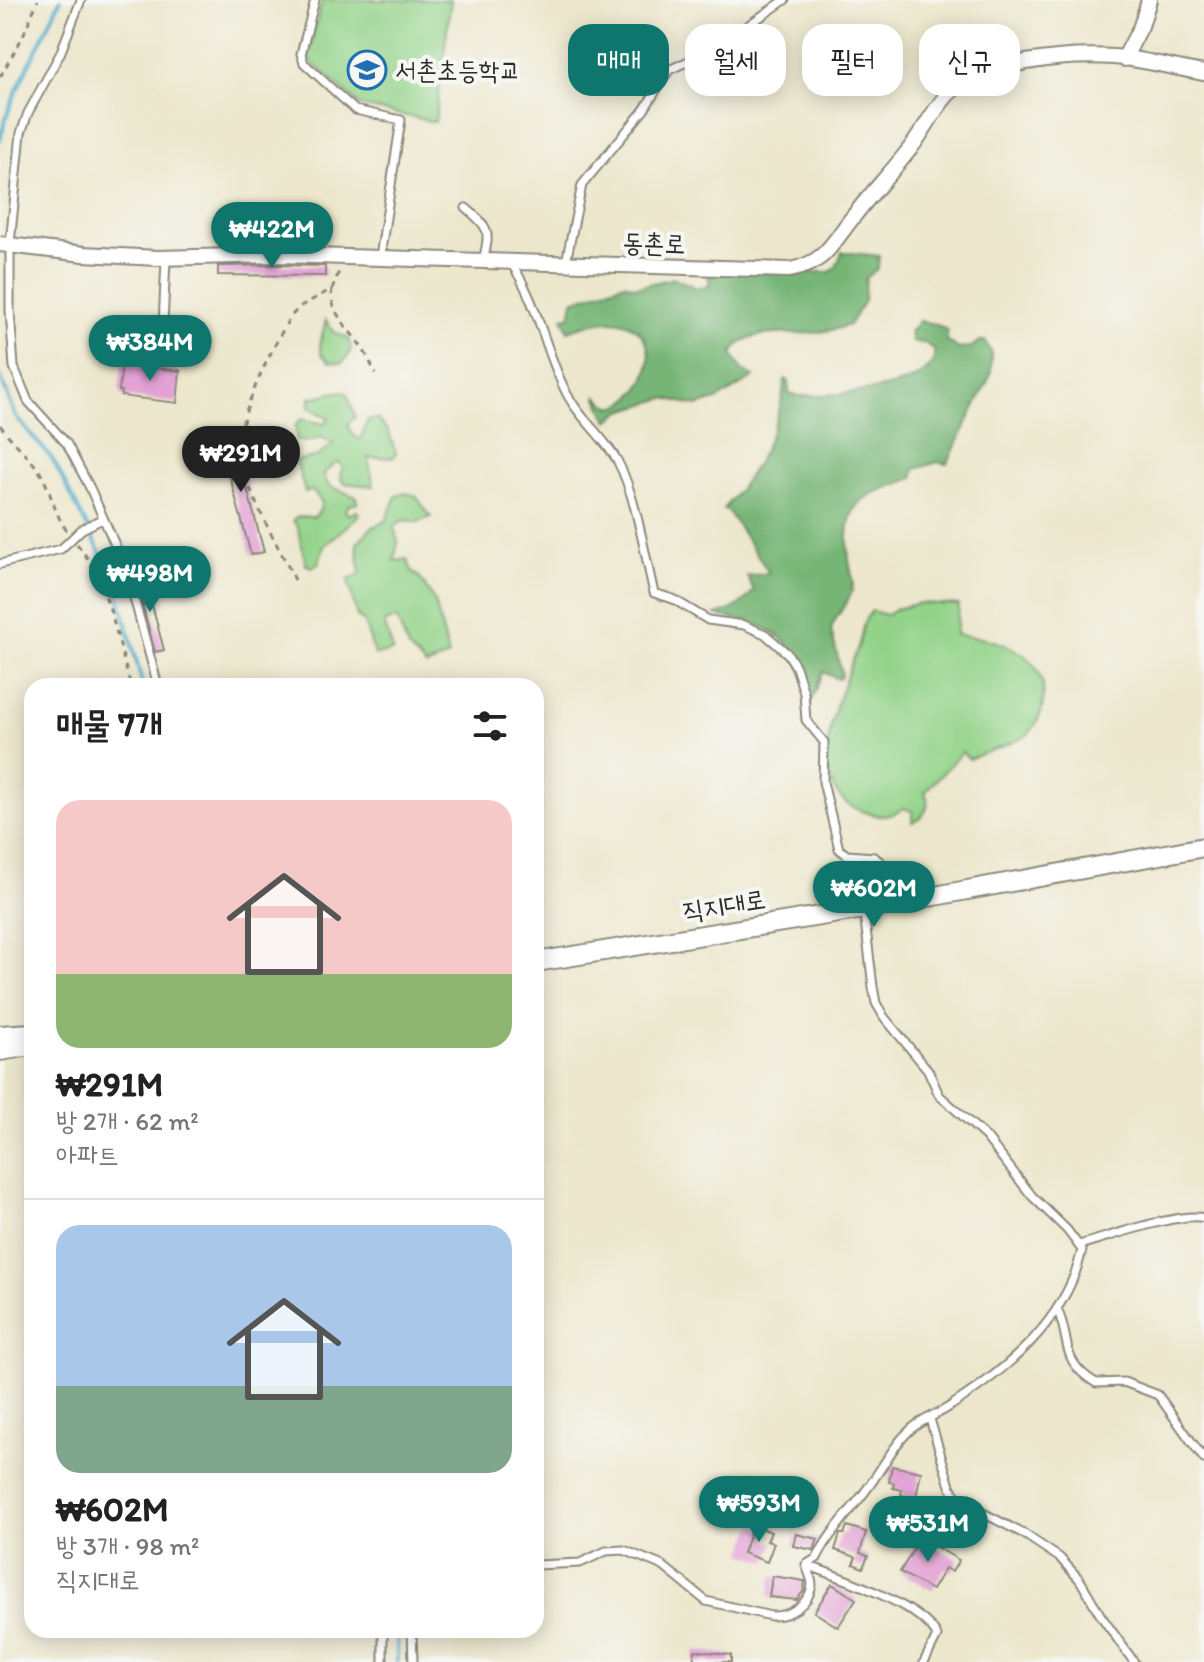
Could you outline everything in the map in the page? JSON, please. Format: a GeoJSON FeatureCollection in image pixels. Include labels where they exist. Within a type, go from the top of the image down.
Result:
{"type":"FeatureCollection","features":[{"type":"Feature","properties":{"kind":"main road","name":"직지대로"},"geometry":{"type":"LineString","coordinates":[[544,961],[863,909],[1204,847]]}},
{"type":"Feature","properties":{"kind":"main road"},"geometry":{"type":"LineString","coordinates":[[0,1035],[24,1034]]}},
{"type":"Feature","properties":{"kind":"main road"},"geometry":{"type":"LineString","coordinates":[[0,1051],[24,1047]]}},
{"type":"Feature","properties":{"kind":"street"},"geometry":{"type":"LineString","coordinates":[[1124,59],[1141,26],[1149,0]]}},
{"type":"Feature","properties":{"kind":"street","name":"동촌로"},"geometry":{"type":"LineString","coordinates":[[5,244],[84,254],[166,258],[278,255],[790,270],[811,265],[828,251],[915,141],[941,102],[963,81],[1009,65],[1095,57],[1204,73]]}},
{"type":"Feature","properties":{"kind":"lane"},"geometry":{"type":"LineString","coordinates":[[81,0],[60,54],[28,113],[21,133],[5,244],[11,340],[18,381],[28,401],[72,452],[127,572],[156,678]]}},
{"type":"Feature","properties":{"kind":"lane"},"geometry":{"type":"LineString","coordinates":[[315,0],[301,54],[304,63],[355,110],[401,120],[380,260]]}},
{"type":"Feature","properties":{"kind":"lane"},"geometry":{"type":"LineString","coordinates":[[565,265],[582,185],[644,110],[669,70],[712,50],[785,0]]}},
{"type":"Feature","properties":{"kind":"lane"},"geometry":{"type":"LineString","coordinates":[[466,208],[488,231],[483,262]]}},
{"type":"Feature","properties":{"kind":"lane"},"geometry":{"type":"LineString","coordinates":[[155,346],[163,326],[166,258]]}},
{"type":"Feature","properties":{"kind":"lane"},"geometry":{"type":"LineString","coordinates":[[511,263],[527,287],[564,389],[583,419],[610,450],[625,479],[654,593],[673,599],[708,620],[744,625],[765,634],[788,654],[796,667],[804,693],[806,720],[824,742],[823,782],[839,849],[847,855],[874,857],[893,871]]}},
{"type":"Feature","properties":{"kind":"lane"},"geometry":{"type":"LineString","coordinates":[[0,564],[61,549],[82,529],[102,519]]}},
{"type":"Feature","properties":{"kind":"lane"},"geometry":{"type":"LineString","coordinates":[[806,1565],[817,1558],[892,1452],[916,1425],[955,1403],[1007,1363],[1044,1328],[1076,1271],[1082,1250],[1032,1196],[986,1137],[939,1095],[928,1070],[884,1017],[876,1003],[863,909]]}},
{"type":"Feature","properties":{"kind":"lane"},"geometry":{"type":"LineString","coordinates":[[1079,1245],[1176,1219],[1192,1216],[1204,1218]]}},
{"type":"Feature","properties":{"kind":"lane"},"geometry":{"type":"LineString","coordinates":[[1057,1309],[1063,1321],[1066,1347],[1078,1368],[1096,1383],[1124,1382],[1158,1395],[1204,1459]]}},
{"type":"Feature","properties":{"kind":"lane"},"geometry":{"type":"LineString","coordinates":[[930,1419],[950,1486],[958,1500],[1024,1534],[1060,1558],[1080,1580],[1134,1662]]}},
{"type":"Feature","properties":{"kind":"lane"},"geometry":{"type":"LineString","coordinates":[[544,1565],[580,1563],[606,1551],[624,1550],[663,1566],[706,1601],[780,1616],[797,1609],[809,1594],[812,1583],[806,1565]]}},
{"type":"Feature","properties":{"kind":"lane"},"geometry":{"type":"LineString","coordinates":[[806,1565],[868,1588],[928,1624],[937,1636],[924,1662]]}},
{"type":"Feature","properties":{"kind":"lane"},"geometry":{"type":"LineString","coordinates":[[383,1638],[383,1662]]}},
{"type":"Feature","properties":{"kind":"lane"},"geometry":{"type":"LineString","coordinates":[[412,1638],[413,1662]]}},
{"type":"Feature","properties":{"kind":"path"},"geometry":{"type":"LineString","coordinates":[[0,77],[22,38],[38,0]]}},
{"type":"Feature","properties":{"kind":"path"},"geometry":{"type":"LineString","coordinates":[[344,258],[332,289],[332,300],[376,374]]}},
{"type":"Feature","properties":{"kind":"path"},"geometry":{"type":"LineString","coordinates":[[295,580],[250,486],[242,456],[241,431],[248,405],[290,317],[301,306],[332,289]]}},
{"type":"Feature","properties":{"kind":"green space","name":"서촌초등학교"},"geometry":{"type":"Polygon","coordinates":[[[322,0],[451,0],[435,122],[361,106],[308,59],[322,0]]]}},
{"type":"Feature","properties":{"kind":"green space"},"geometry":{"type":"Polygon","coordinates":[[[842,252],[879,256],[878,268],[866,278],[864,301],[849,325],[821,332],[756,336],[738,346],[732,354],[742,370],[754,377],[716,400],[697,406],[665,398],[622,411],[608,421],[596,395],[614,406],[623,404],[631,397],[645,377],[649,356],[647,345],[635,328],[618,321],[596,322],[568,331],[563,318],[570,317],[573,301],[625,283],[636,287],[674,278],[697,288],[710,286],[708,274],[713,272],[830,272],[836,267],[842,252]]]}},
{"type":"Feature","properties":{"kind":"green space"},"geometry":{"type":"Polygon","coordinates":[[[326,320],[333,332],[348,338],[350,342],[350,351],[342,363],[330,362],[321,354],[320,343],[326,320]]]}},
{"type":"Feature","properties":{"kind":"green space"},"geometry":{"type":"Polygon","coordinates":[[[919,321],[936,324],[948,331],[946,340],[959,349],[985,341],[991,352],[991,374],[947,464],[938,462],[915,469],[913,478],[869,496],[853,511],[848,539],[853,587],[831,630],[842,674],[839,679],[823,672],[808,709],[803,675],[788,645],[779,636],[756,624],[715,615],[737,606],[754,590],[747,576],[769,573],[724,509],[765,448],[778,416],[785,379],[788,380],[789,393],[798,396],[880,389],[902,383],[920,375],[932,364],[934,349],[924,343],[912,342],[910,332],[919,321]]]}},
{"type":"Feature","properties":{"kind":"green space"},"geometry":{"type":"Polygon","coordinates":[[[341,391],[347,393],[355,416],[348,425],[352,434],[360,440],[368,420],[377,419],[388,431],[396,453],[394,457],[368,458],[374,486],[343,483],[340,463],[324,473],[331,487],[357,497],[357,503],[349,505],[345,511],[348,515],[357,511],[359,515],[324,546],[318,564],[313,567],[306,565],[298,528],[293,520],[314,517],[322,502],[313,491],[305,492],[296,461],[318,456],[333,444],[322,437],[305,442],[297,440],[295,426],[301,419],[325,424],[329,418],[310,408],[310,398],[341,391]]]}},
{"type":"Feature","properties":{"kind":"green space"},"geometry":{"type":"Polygon","coordinates":[[[406,493],[416,496],[431,517],[418,522],[403,520],[394,527],[398,542],[394,561],[407,559],[412,572],[419,577],[435,602],[449,656],[426,666],[408,648],[397,619],[384,622],[393,651],[375,655],[364,622],[357,616],[348,580],[360,574],[357,543],[371,528],[386,521],[396,496],[406,493]]]}},
{"type":"Feature","properties":{"kind":"green space"},"geometry":{"type":"Polygon","coordinates":[[[920,603],[959,605],[956,635],[1003,644],[1029,659],[1038,670],[1043,685],[1043,702],[1038,720],[1027,735],[969,759],[962,752],[925,792],[926,810],[912,822],[912,811],[904,808],[893,814],[877,815],[859,810],[840,797],[830,779],[827,758],[835,709],[866,619],[872,611],[887,615],[896,609],[920,603]]]}},
{"type":"Feature","properties":{"kind":"building"},"geometry":{"type":"Polygon","coordinates":[[[218,266],[325,266],[325,276],[218,275],[218,266]]]}},
{"type":"Feature","properties":{"kind":"building"},"geometry":{"type":"Polygon","coordinates":[[[122,364],[180,371],[177,403],[121,396],[122,364]]]}},
{"type":"Feature","properties":{"kind":"building"},"geometry":{"type":"Polygon","coordinates":[[[232,432],[264,552],[251,555],[219,436],[232,432]]]}},
{"type":"Feature","properties":{"kind":"building"},"geometry":{"type":"Polygon","coordinates":[[[144,575],[164,650],[155,652],[135,577],[144,575]]]}},
{"type":"Feature","properties":{"kind":"building"},"geometry":{"type":"Polygon","coordinates":[[[892,1466],[921,1472],[916,1497],[901,1495],[902,1490],[893,1488],[894,1483],[889,1482],[892,1466]]]}},
{"type":"Feature","properties":{"kind":"building"},"geometry":{"type":"Polygon","coordinates":[[[753,1525],[771,1532],[767,1541],[774,1543],[767,1562],[743,1553],[753,1525]]]}},
{"type":"Feature","properties":{"kind":"building"},"geometry":{"type":"Polygon","coordinates":[[[847,1526],[866,1532],[860,1553],[868,1556],[863,1568],[853,1564],[856,1557],[835,1550],[840,1534],[844,1534],[847,1526]]]}},
{"type":"Feature","properties":{"kind":"building"},"geometry":{"type":"Polygon","coordinates":[[[796,1534],[818,1539],[814,1550],[793,1546],[796,1534]]]}},
{"type":"Feature","properties":{"kind":"building"},"geometry":{"type":"Polygon","coordinates":[[[920,1538],[959,1560],[952,1572],[945,1568],[932,1590],[900,1572],[920,1538]]]}},
{"type":"Feature","properties":{"kind":"building"},"geometry":{"type":"Polygon","coordinates":[[[772,1576],[805,1581],[804,1590],[797,1600],[769,1597],[772,1576]]]}},
{"type":"Feature","properties":{"kind":"building"},"geometry":{"type":"Polygon","coordinates":[[[832,1584],[856,1599],[838,1627],[814,1612],[832,1584]]]}},
{"type":"Feature","properties":{"kind":"building"},"geometry":{"type":"Polygon","coordinates":[[[695,1650],[731,1655],[731,1662],[693,1662],[695,1650]]]}},
{"type":"Feature","properties":{"kind":"waterway"},"geometry":{"type":"LineString","coordinates":[[0,140],[19,87],[60,0]]}},
{"type":"Feature","properties":{"kind":"waterway"},"geometry":{"type":"LineString","coordinates":[[0,376],[16,417],[53,460],[115,581],[141,678]]}},
{"type":"Feature","properties":{"kind":"waterway"},"geometry":{"type":"LineString","coordinates":[[397,1638],[397,1662]]}},
{"type":"Feature","properties":{"kind":"place","name":"서촌초등학교"},"geometry":{"type":"Point","coordinates":[367,70]}}]}
